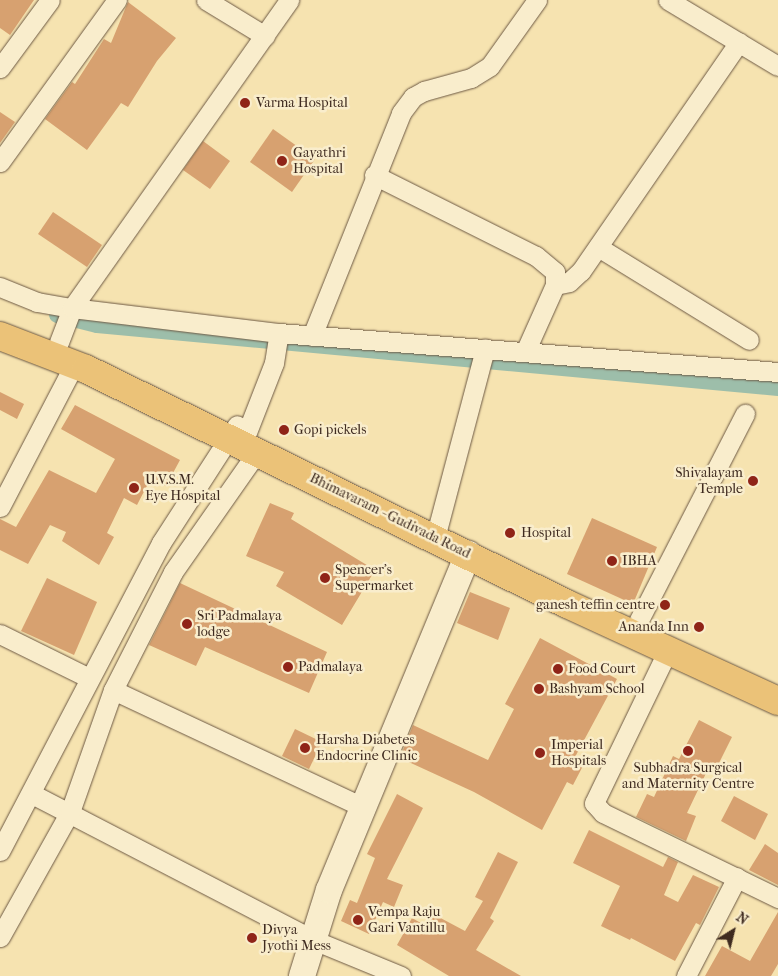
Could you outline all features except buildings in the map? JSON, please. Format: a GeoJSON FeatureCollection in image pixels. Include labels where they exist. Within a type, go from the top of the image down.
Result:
{"type":"FeatureCollection","features":[{"type":"Feature","properties":{"kind":"main road","name":"Bhimavaram - Gudivada Road"},"geometry":{"type":"LineString","coordinates":[[0,320],[60,340],[243,438]]}},
{"type":"Feature","properties":{"kind":"main road","name":"Bhimavaram - Gudivada Road"},"geometry":{"type":"LineString","coordinates":[[0,336],[74,365],[243,438],[438,531],[778,684]]}},
{"type":"Feature","properties":{"kind":"main road","name":"Bhimavaram - Gudivada Road"},"geometry":{"type":"LineString","coordinates":[[438,531],[468,554],[778,701]]}},
{"type":"Feature","properties":{"kind":"main road"},"geometry":{"type":"LineString","coordinates":[[302,976],[316,941],[329,890],[468,554]]}},
{"type":"Feature","properties":{"kind":"street"},"geometry":{"type":"LineString","coordinates":[[0,68],[50,0]]}},
{"type":"Feature","properties":{"kind":"street"},"geometry":{"type":"LineString","coordinates":[[0,162],[117,0]]}},
{"type":"Feature","properties":{"kind":"street"},"geometry":{"type":"LineString","coordinates":[[206,0],[265,36]]}},
{"type":"Feature","properties":{"kind":"street"},"geometry":{"type":"LineString","coordinates":[[60,340],[71,311],[289,0]]}},
{"type":"Feature","properties":{"kind":"street"},"geometry":{"type":"LineString","coordinates":[[312,336],[333,290],[374,175],[401,113],[413,97],[471,78],[490,66],[537,0]]}},
{"type":"Feature","properties":{"kind":"street"},"geometry":{"type":"LineString","coordinates":[[672,1],[778,66]]}},
{"type":"Feature","properties":{"kind":"street"},"geometry":{"type":"LineString","coordinates":[[555,285],[569,282],[576,276],[598,247],[739,42]]}},
{"type":"Feature","properties":{"kind":"street"},"geometry":{"type":"LineString","coordinates":[[374,175],[536,256],[555,272],[555,285],[524,352]]}},
{"type":"Feature","properties":{"kind":"street"},"geometry":{"type":"LineString","coordinates":[[598,247],[749,340]]}},
{"type":"Feature","properties":{"kind":"street"},"geometry":{"type":"LineString","coordinates":[[0,287],[37,302],[71,311],[312,336],[778,372]]}},
{"type":"Feature","properties":{"kind":"street"},"geometry":{"type":"LineString","coordinates":[[0,938],[70,812],[113,690],[243,438],[274,363],[279,333]]}},
{"type":"Feature","properties":{"kind":"street"},"geometry":{"type":"LineString","coordinates":[[438,531],[485,350]]}},
{"type":"Feature","properties":{"kind":"street"},"geometry":{"type":"LineString","coordinates":[[0,506],[74,365]]}},
{"type":"Feature","properties":{"kind":"street"},"geometry":{"type":"LineString","coordinates":[[639,620],[745,414]]}},
{"type":"Feature","properties":{"kind":"street"},"geometry":{"type":"LineString","coordinates":[[0,851],[32,794],[89,678],[161,543],[243,438]]}},
{"type":"Feature","properties":{"kind":"street"},"geometry":{"type":"LineString","coordinates":[[0,634],[89,678]]}},
{"type":"Feature","properties":{"kind":"street"},"geometry":{"type":"LineString","coordinates":[[668,650],[594,802],[603,813],[778,898]]}},
{"type":"Feature","properties":{"kind":"street"},"geometry":{"type":"LineString","coordinates":[[113,690],[363,807]]}},
{"type":"Feature","properties":{"kind":"street"},"geometry":{"type":"LineString","coordinates":[[32,794],[316,941],[400,976]]}},
{"type":"Feature","properties":{"kind":"street"},"geometry":{"type":"LineString","coordinates":[[686,976],[737,877]]}},
{"type":"Feature","properties":{"kind":"waterway"},"geometry":{"type":"LineString","coordinates":[[57,315],[97,325],[778,388]]}},
{"type":"Feature","properties":{"kind":"place","name":"Varma Hospital"},"geometry":{"type":"Point","coordinates":[245,103]}},
{"type":"Feature","properties":{"kind":"place","name":"Gayathri Hospital"},"geometry":{"type":"Point","coordinates":[282,161]}},
{"type":"Feature","properties":{"kind":"place","name":"Gopi pickels"},"geometry":{"type":"Point","coordinates":[284,430]}},
{"type":"Feature","properties":{"kind":"place","name":"Shivalayam Temple"},"geometry":{"type":"Point","coordinates":[753,481]}},
{"type":"Feature","properties":{"kind":"place","name":"U.V.S.M. Eye Hospital"},"geometry":{"type":"Point","coordinates":[134,488]}},
{"type":"Feature","properties":{"kind":"place","name":"Hospital"},"geometry":{"type":"Point","coordinates":[510,533]}},
{"type":"Feature","properties":{"kind":"place","name":"IBHA"},"geometry":{"type":"Point","coordinates":[612,561]}},
{"type":"Feature","properties":{"kind":"place","name":"Spencer's Supermarket"},"geometry":{"type":"Point","coordinates":[325,578]}},
{"type":"Feature","properties":{"kind":"place","name":"ganesh teffin centre"},"geometry":{"type":"Point","coordinates":[665,605]}},
{"type":"Feature","properties":{"kind":"place","name":"Sri Padmalaya lodge"},"geometry":{"type":"Point","coordinates":[187,624]}},
{"type":"Feature","properties":{"kind":"place","name":"Ananda Inn"},"geometry":{"type":"Point","coordinates":[699,627]}},
{"type":"Feature","properties":{"kind":"place","name":"Padmalaya"},"geometry":{"type":"Point","coordinates":[288,667]}},
{"type":"Feature","properties":{"kind":"place","name":"Food Court"},"geometry":{"type":"Point","coordinates":[558,669]}},
{"type":"Feature","properties":{"kind":"place","name":"Bashyam School"},"geometry":{"type":"Point","coordinates":[539,689]}},
{"type":"Feature","properties":{"kind":"place","name":"Harsha Diabetes Endocrine Clinic"},"geometry":{"type":"Point","coordinates":[305,748]}},
{"type":"Feature","properties":{"kind":"place","name":"Subhadra Surgical and Maternity Centre"},"geometry":{"type":"Point","coordinates":[688,751]}},
{"type":"Feature","properties":{"kind":"place","name":"Imperial Hospitals"},"geometry":{"type":"Point","coordinates":[540,753]}},
{"type":"Feature","properties":{"kind":"place","name":"Vempa Raju Gari Vantillu"},"geometry":{"type":"Point","coordinates":[358,920]}},
{"type":"Feature","properties":{"kind":"place","name":"Divya Jyothi Mess"},"geometry":{"type":"Point","coordinates":[252,938]}}]}
